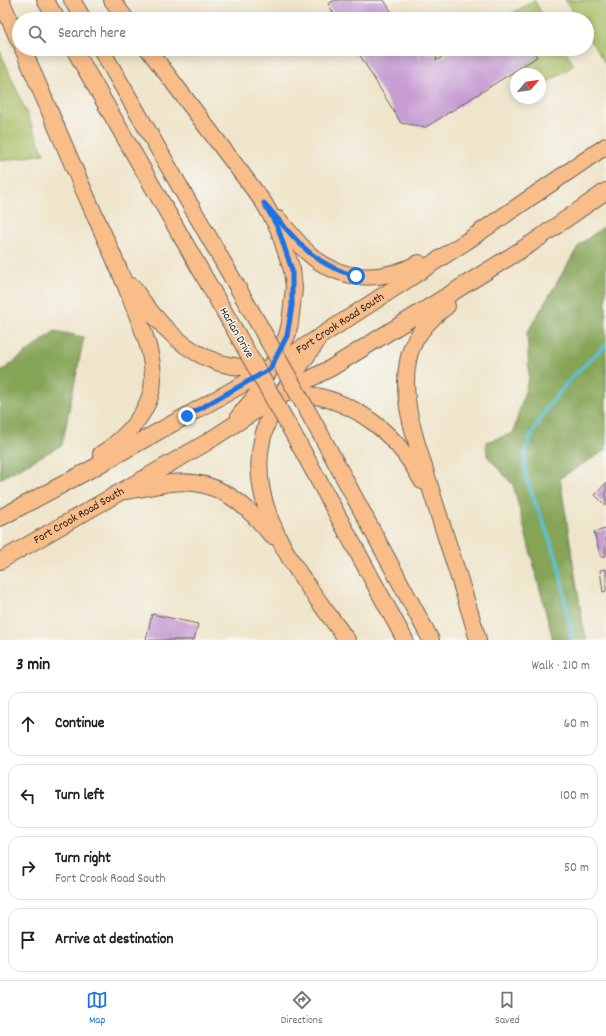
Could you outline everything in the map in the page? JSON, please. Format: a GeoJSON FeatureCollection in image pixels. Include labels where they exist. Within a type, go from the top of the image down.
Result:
{"type":"FeatureCollection","features":[{"type":"Feature","properties":{"kind":"main road"},"geometry":{"type":"LineString","coordinates":[[1,0],[12,25]]}},
{"type":"Feature","properties":{"kind":"main road"},"geometry":{"type":"LineString","coordinates":[[45,0],[53,12]]}},
{"type":"Feature","properties":{"kind":"main road"},"geometry":{"type":"LineString","coordinates":[[72,0],[79,12]]}},
{"type":"Feature","properties":{"kind":"main road"},"geometry":{"type":"LineString","coordinates":[[112,0],[121,12]]}},
{"type":"Feature","properties":{"kind":"main road"},"geometry":{"type":"LineString","coordinates":[[1,517],[109,449],[132,427],[142,414],[150,398],[153,381],[148,345],[117,263],[26,56]]}},
{"type":"Feature","properties":{"kind":"main road","name":"Harlan Drive"},"geometry":{"type":"LineString","coordinates":[[78,56],[300,446],[405,640]]}},
{"type":"Feature","properties":{"kind":"main road","name":"Harlan Drive"},"geometry":{"type":"LineString","coordinates":[[104,56],[321,435],[431,640]]}},
{"type":"Feature","properties":{"kind":"main road"},"geometry":{"type":"LineString","coordinates":[[153,56],[264,203],[307,252],[322,263],[338,271],[356,276],[374,278],[406,270],[502,216]]}},
{"type":"Feature","properties":{"kind":"main road","name":"Fort Crook Road South"},"geometry":{"type":"LineString","coordinates":[[1,517],[270,369],[323,333],[366,307],[606,146]]}},
{"type":"Feature","properties":{"kind":"main road","name":"Fort Crook Road South"},"geometry":{"type":"LineString","coordinates":[[0,561],[229,428],[270,394],[331,368],[532,243],[606,191]]}},
{"type":"Feature","properties":{"kind":"main road"},"geometry":{"type":"LineString","coordinates":[[264,203],[278,228],[287,252],[292,270],[294,288],[287,336],[270,369],[272,412],[266,430],[260,465],[263,496],[277,535],[290,558]]}},
{"type":"Feature","properties":{"kind":"main road"},"geometry":{"type":"LineString","coordinates":[[478,640],[416,439],[407,403],[406,373],[410,350],[416,337],[430,319],[532,243]]}},
{"type":"Feature","properties":{"kind":"main road"},"geometry":{"type":"LineString","coordinates":[[117,263],[139,297],[153,314],[186,346],[202,356],[220,363],[237,367],[270,369],[298,368],[327,363],[355,353]]}},
{"type":"Feature","properties":{"kind":"main road"},"geometry":{"type":"LineString","coordinates":[[229,428],[270,394],[298,368],[323,333]]}},
{"type":"Feature","properties":{"kind":"main road"},"geometry":{"type":"LineString","coordinates":[[187,416],[226,401],[270,394],[303,393],[332,400],[362,414],[389,435],[415,468],[440,519]]}},
{"type":"Feature","properties":{"kind":"main road"},"geometry":{"type":"LineString","coordinates":[[118,492],[148,489],[172,483],[192,482],[210,486],[228,493],[248,508],[290,558],[347,640]]}},
{"type":"Feature","properties":{"kind":"green space"},"geometry":{"type":"Polygon","coordinates":[[[534,0],[541,12],[514,12],[534,0]]]}},
{"type":"Feature","properties":{"kind":"green space"},"geometry":{"type":"Polygon","coordinates":[[[565,0],[606,0],[606,65],[594,46],[594,12],[573,12],[565,0]]]}},
{"type":"Feature","properties":{"kind":"green space"},"geometry":{"type":"Polygon","coordinates":[[[0,51],[44,154],[0,161],[0,51]]]}},
{"type":"Feature","properties":{"kind":"green space"},"geometry":{"type":"Polygon","coordinates":[[[536,56],[568,56],[574,65],[546,83],[546,68],[524,68],[523,66],[536,56]]]}},
{"type":"Feature","properties":{"kind":"green space"},"geometry":{"type":"Polygon","coordinates":[[[606,225],[606,450],[560,478],[583,625],[587,640],[553,640],[513,485],[487,456],[486,442],[513,433],[529,377],[527,333],[579,245],[606,225]]]}},
{"type":"Feature","properties":{"kind":"green space"},"geometry":{"type":"Polygon","coordinates":[[[55,331],[84,337],[62,445],[0,479],[0,372],[55,331]]]}},
{"type":"Feature","properties":{"kind":"building"},"geometry":{"type":"Polygon","coordinates":[[[335,0],[384,0],[392,12],[333,12],[328,4],[335,0]]]}},
{"type":"Feature","properties":{"kind":"building"},"geometry":{"type":"Polygon","coordinates":[[[360,56],[437,56],[436,61],[444,56],[536,56],[520,68],[510,68],[510,74],[426,127],[401,123],[360,56]]]}},
{"type":"Feature","properties":{"kind":"building"},"geometry":{"type":"Polygon","coordinates":[[[606,483],[606,506],[595,495],[606,483]]]}},
{"type":"Feature","properties":{"kind":"building"},"geometry":{"type":"Polygon","coordinates":[[[606,529],[606,556],[601,557],[594,532],[606,529]]]}},
{"type":"Feature","properties":{"kind":"building"},"geometry":{"type":"Polygon","coordinates":[[[606,569],[606,591],[603,592],[600,570],[606,569]]]}},
{"type":"Feature","properties":{"kind":"building"},"geometry":{"type":"Polygon","coordinates":[[[152,614],[198,624],[194,640],[146,640],[152,614]]]}},
{"type":"Feature","properties":{"kind":"waterway"},"geometry":{"type":"LineString","coordinates":[[572,640],[558,561],[526,478],[524,457],[530,437],[547,408],[572,377],[606,345]]}},
{"type":"Feature","properties":{"kind":"route"},"geometry":{"type":"LineString","coordinates":[[187,416],[270,369],[287,336],[294,288],[292,270],[278,228],[264,203],[307,252],[322,263],[338,271],[356,276]]}}]}
